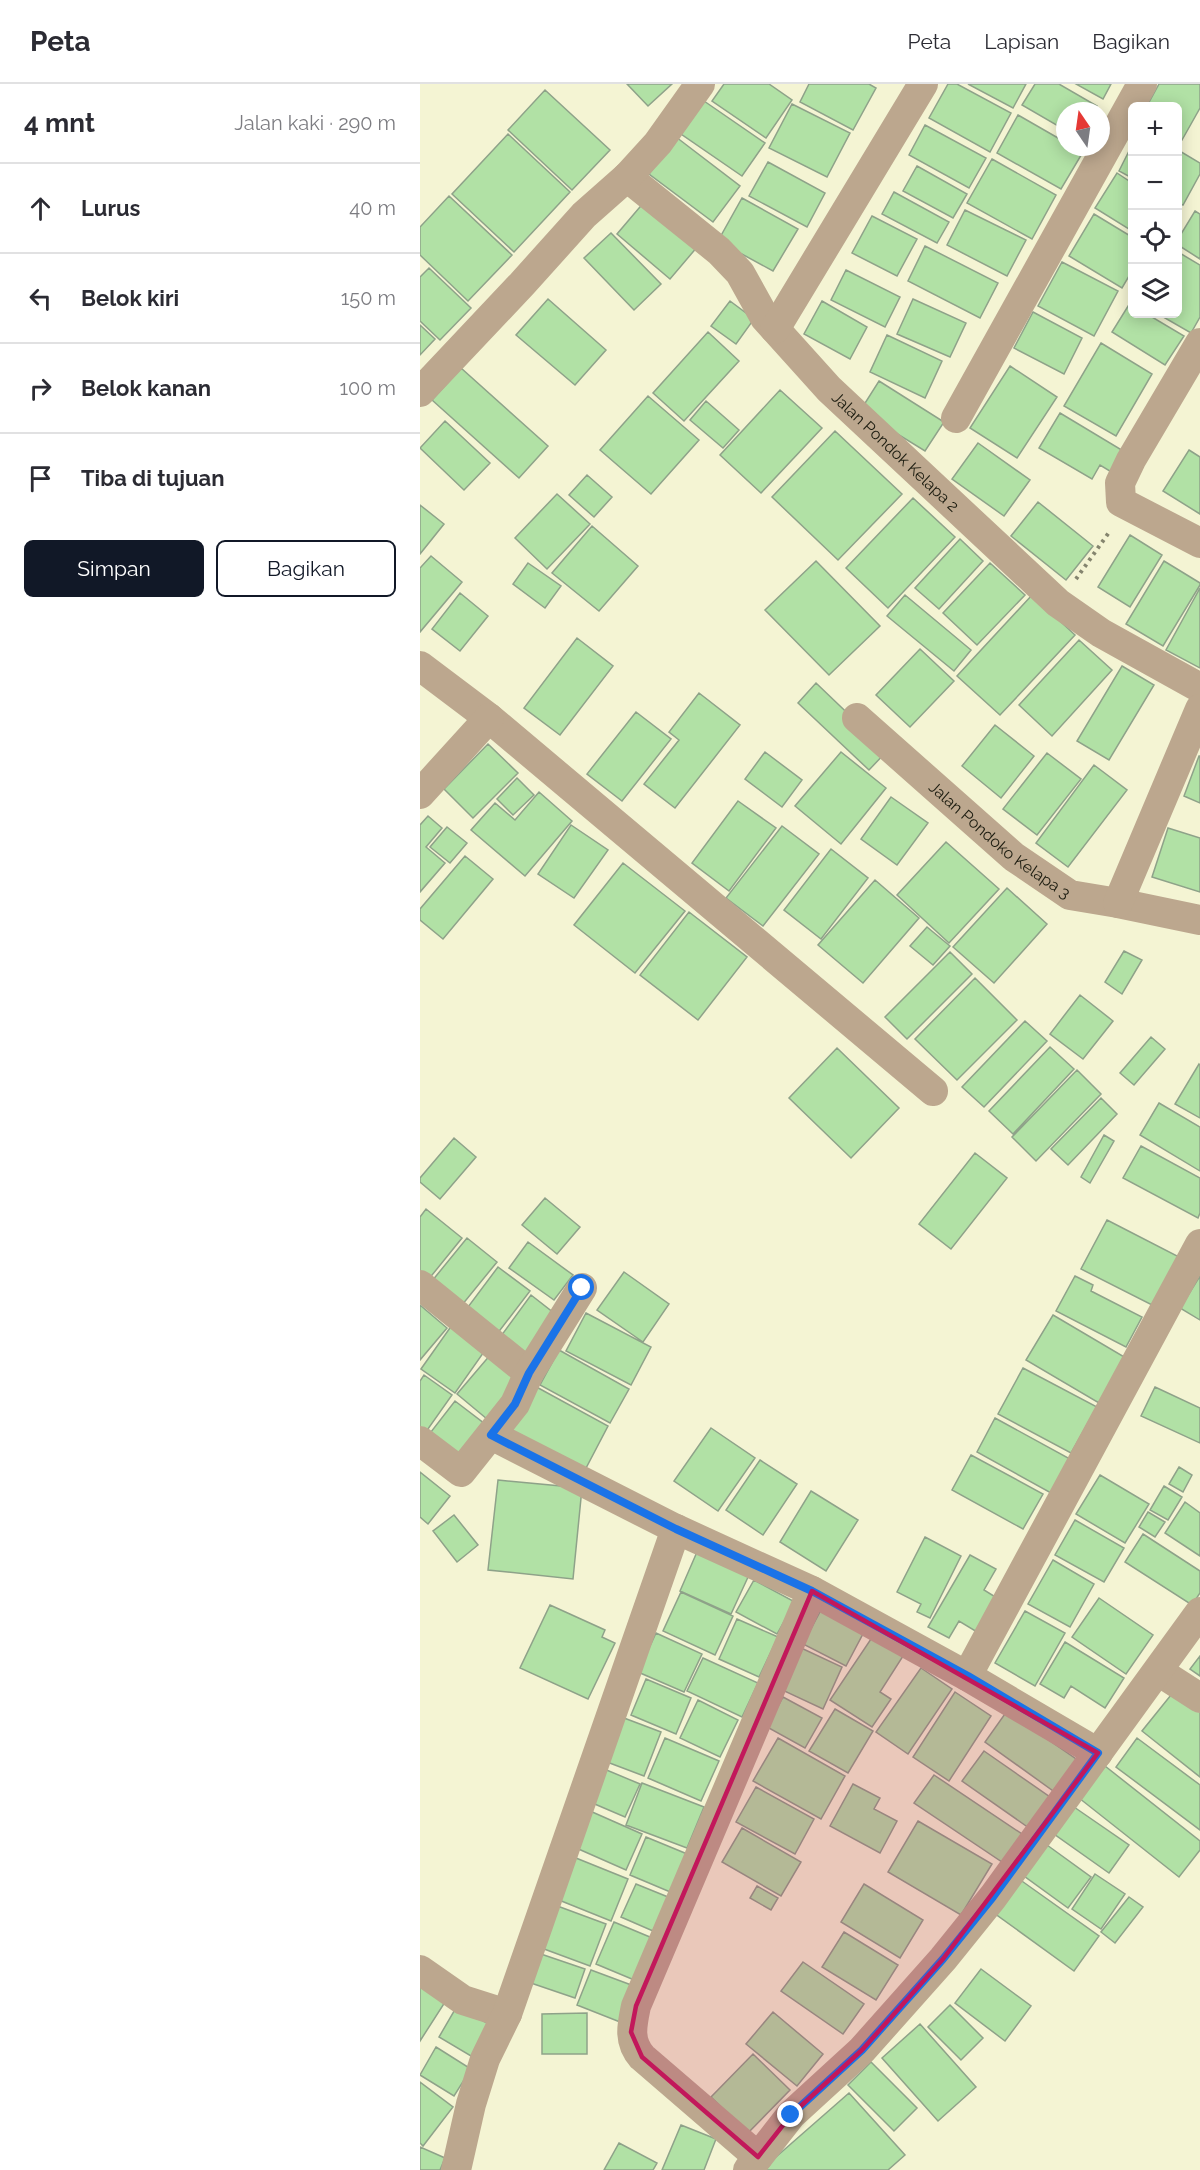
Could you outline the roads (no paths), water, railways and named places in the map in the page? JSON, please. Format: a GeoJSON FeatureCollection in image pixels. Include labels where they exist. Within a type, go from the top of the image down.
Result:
{"type":"FeatureCollection","features":[{"type":"Feature","properties":{"kind":"street"},"geometry":{"type":"LineString","coordinates":[[420,392],[522,285],[584,215],[627,177],[658,143],[700,84]]}},
{"type":"Feature","properties":{"kind":"street"},"geometry":{"type":"LineString","coordinates":[[775,329],[923,84]]}},
{"type":"Feature","properties":{"kind":"street"},"geometry":{"type":"LineString","coordinates":[[956,418],[1142,84]]}},
{"type":"Feature","properties":{"kind":"street","name":"Jalan Pondok Kelapa 2"},"geometry":{"type":"LineString","coordinates":[[627,177],[719,251],[740,273],[765,318],[829,389],[1058,603],[1101,633],[1200,688]]}},
{"type":"Feature","properties":{"kind":"street"},"geometry":{"type":"LineString","coordinates":[[1200,343],[1131,460],[1120,483],[1121,502],[1200,543]]}},
{"type":"Feature","properties":{"kind":"street"},"geometry":{"type":"LineString","coordinates":[[420,666],[489,718],[933,1091]]}},
{"type":"Feature","properties":{"kind":"street"},"geometry":{"type":"LineString","coordinates":[[1118,903],[1200,709]]}},
{"type":"Feature","properties":{"kind":"street"},"geometry":{"type":"LineString","coordinates":[[420,794],[489,718]]}},
{"type":"Feature","properties":{"kind":"street","name":"Jalan Pondoko Kelapa 3"},"geometry":{"type":"LineString","coordinates":[[857,718],[1014,857],[1070,895],[1200,920]]}},
{"type":"Feature","properties":{"kind":"street"},"geometry":{"type":"LineString","coordinates":[[968,1676],[1200,1244]]}},
{"type":"Feature","properties":{"kind":"street"},"geometry":{"type":"LineString","coordinates":[[420,1285],[529,1373]]}},
{"type":"Feature","properties":{"kind":"street"},"geometry":{"type":"LineString","coordinates":[[420,1441],[461,1472],[515,1404],[529,1373],[582,1288]]}},
{"type":"Feature","properties":{"kind":"street"},"geometry":{"type":"LineString","coordinates":[[491,1435],[676,1529],[812,1591],[968,1676],[1098,1753]]}},
{"type":"Feature","properties":{"kind":"street"},"geometry":{"type":"LineString","coordinates":[[456,2170],[471,2104],[485,2059],[507,2014],[676,1529]]}},
{"type":"Feature","properties":{"kind":"street"},"geometry":{"type":"LineString","coordinates":[[812,1591],[636,2006],[631,2032],[635,2049],[753,2164],[791,2115],[862,2050],[943,1959],[993,1897],[1200,1612]]}},
{"type":"Feature","properties":{"kind":"street"},"geometry":{"type":"LineString","coordinates":[[1158,1671],[1200,1698]]}},
{"type":"Feature","properties":{"kind":"street"},"geometry":{"type":"LineString","coordinates":[[420,1970],[463,2000],[507,2014]]}}]}
